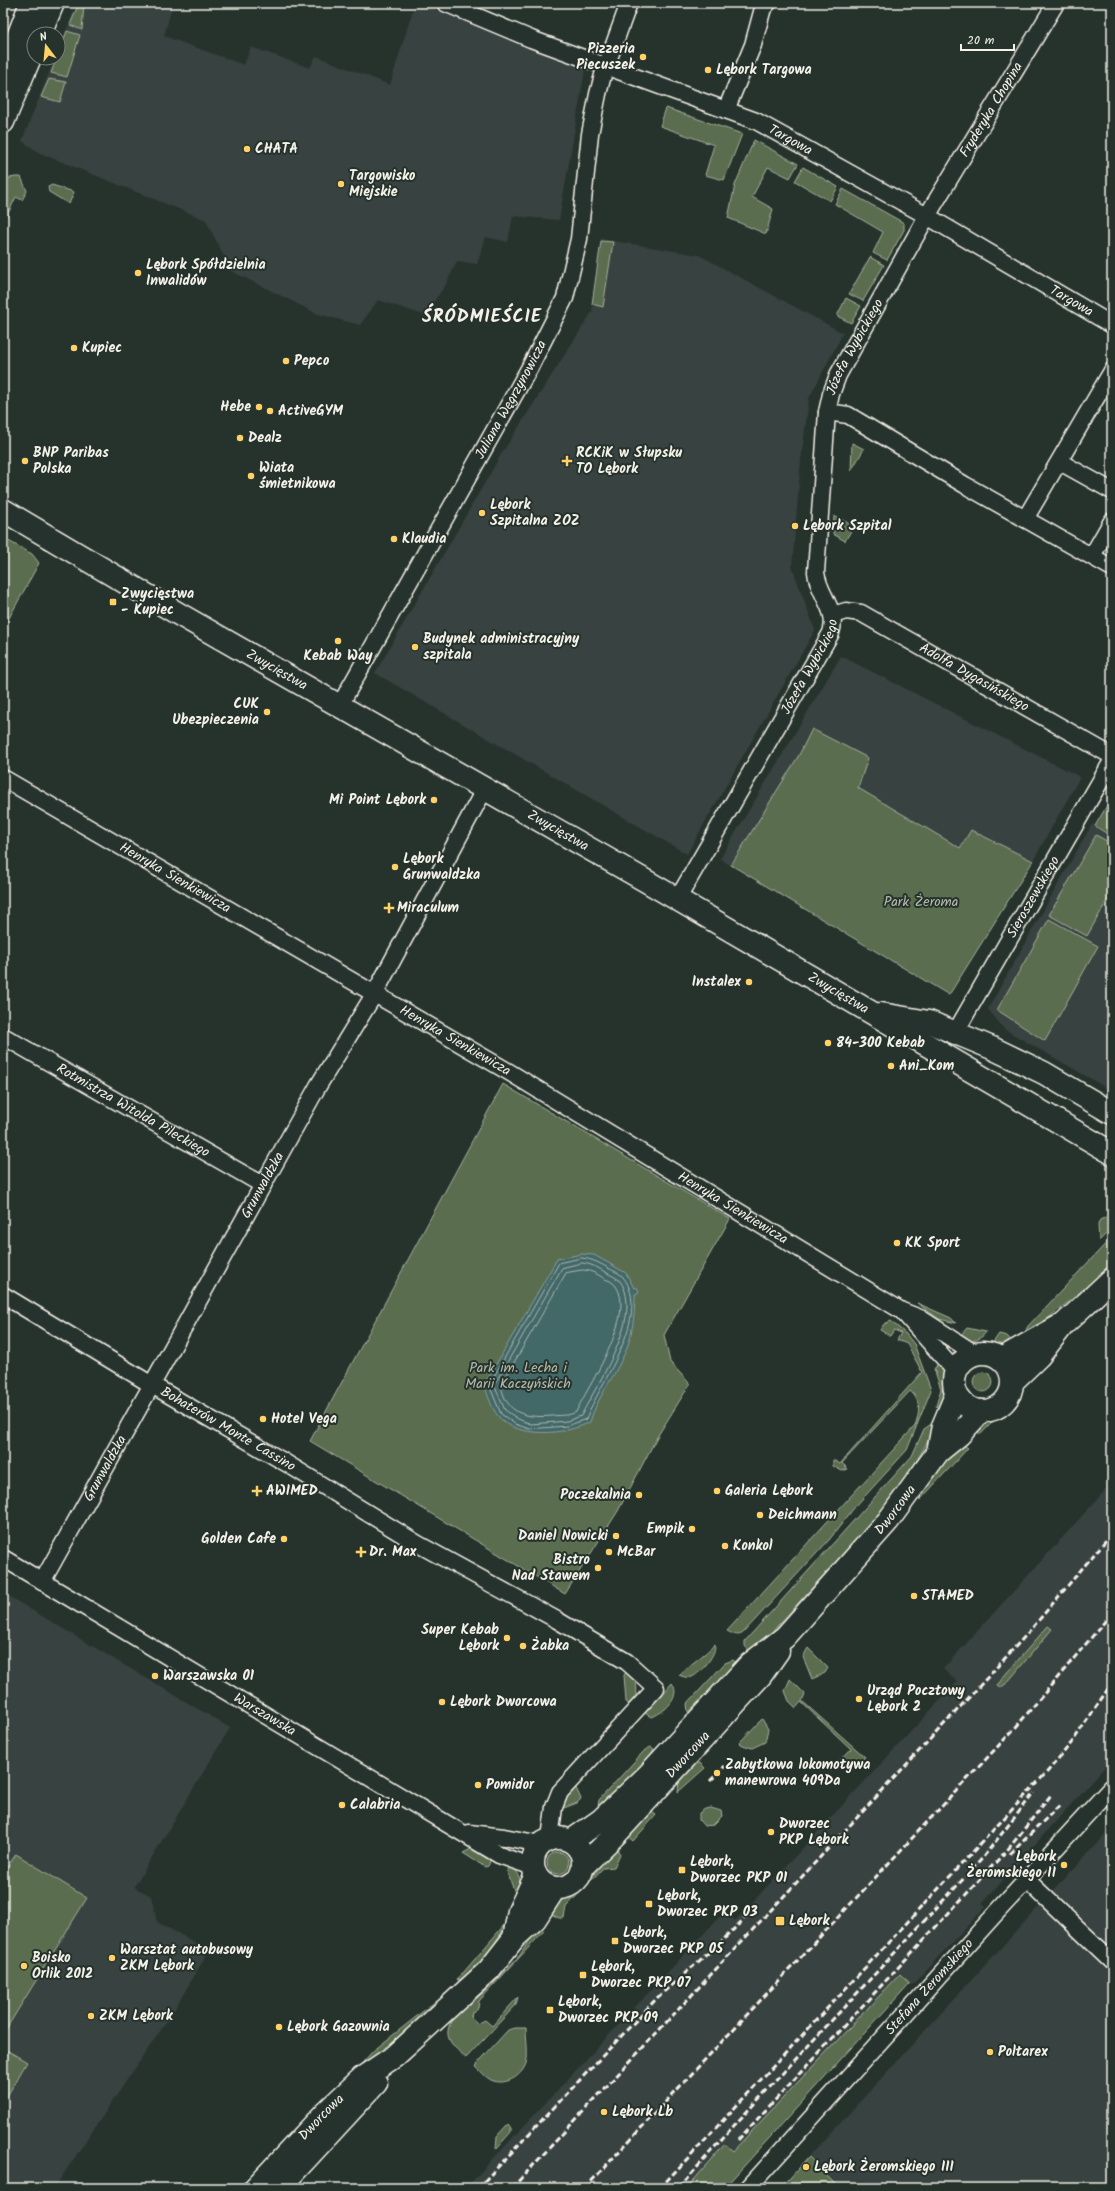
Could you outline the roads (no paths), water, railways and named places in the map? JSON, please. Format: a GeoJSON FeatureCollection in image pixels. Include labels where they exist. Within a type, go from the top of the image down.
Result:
{"type":"FeatureCollection","features":[{"type":"Feature","properties":{"kind":"street"},"geometry":{"type":"LineString","coordinates":[[3,75],[32,3]]}},
{"type":"Feature","properties":{"kind":"street"},"geometry":{"type":"LineString","coordinates":[[43,26],[53,3]]}},
{"type":"Feature","properties":{"kind":"street","name":"Targowa"},"geometry":{"type":"LineString","coordinates":[[445,3],[606,67],[756,121],[927,216],[1112,325]]}},
{"type":"Feature","properties":{"kind":"street","name":"Juliana Węgrzynowicza"},"geometry":{"type":"LineString","coordinates":[[340,705],[530,367],[566,298],[579,239],[590,134],[598,94],[629,3]]}},
{"type":"Feature","properties":{"kind":"street"},"geometry":{"type":"LineString","coordinates":[[726,110],[753,45],[763,8],[768,3]]}},
{"type":"Feature","properties":{"kind":"street","name":"Fryderyka Chopina"},"geometry":{"type":"LineString","coordinates":[[927,216],[1056,3]]}},
{"type":"Feature","properties":{"kind":"street"},"geometry":{"type":"LineString","coordinates":[[3,122],[26,66]]}},
{"type":"Feature","properties":{"kind":"street","name":"Józefa Wybickiego"},"geometry":{"type":"LineString","coordinates":[[677,900],[831,633],[834,623],[833,615],[817,583],[816,572],[827,412],[831,394],[838,375],[927,216]]}},
{"type":"Feature","properties":{"kind":"street"},"geometry":{"type":"LineString","coordinates":[[1026,519],[1112,371]]}},
{"type":"Feature","properties":{"kind":"street"},"geometry":{"type":"LineString","coordinates":[[827,412],[848,415],[1112,568]]}},
{"type":"Feature","properties":{"kind":"street"},"geometry":{"type":"LineString","coordinates":[[1060,462],[1112,491]]}},
{"type":"Feature","properties":{"kind":"street","name":"Zwycięstwa"},"geometry":{"type":"LineString","coordinates":[[3,510],[170,609],[340,705],[484,790],[677,900],[1112,1153]]}},
{"type":"Feature","properties":{"kind":"street"},"geometry":{"type":"LineString","coordinates":[[1092,556],[1112,521]]}},
{"type":"Feature","properties":{"kind":"street","name":"Adolfa Dygasińskiego"},"geometry":{"type":"LineString","coordinates":[[833,615],[846,611],[860,613],[1112,756]]}},
{"type":"Feature","properties":{"kind":"street","name":"Sieroszewskiego"},"geometry":{"type":"LineString","coordinates":[[955,1033],[1112,761]]}},
{"type":"Feature","properties":{"kind":"street","name":"Henryka Sienkiewicza"},"geometry":{"type":"LineString","coordinates":[[3,778],[509,1072],[902,1311],[920,1318],[974,1353]]}},
{"type":"Feature","properties":{"kind":"street","name":"Grunwaldzka"},"geometry":{"type":"LineString","coordinates":[[42,1582],[322,1080],[375,993],[484,790]]}},
{"type":"Feature","properties":{"kind":"street"},"geometry":{"type":"LineString","coordinates":[[868,1012],[929,1022],[1018,1060],[1112,1113]]}},
{"type":"Feature","properties":{"kind":"street","name":"Rotmistrza Witolda Pileckiego"},"geometry":{"type":"LineString","coordinates":[[3,1036],[263,1185]]}},
{"type":"Feature","properties":{"kind":"street"},"geometry":{"type":"LineString","coordinates":[[1013,1381],[1010,1371],[1001,1359],[990,1353],[974,1353],[965,1359],[955,1371],[953,1386],[956,1395],[967,1407],[981,1411],[991,1410],[1000,1406],[1007,1399],[1013,1381],[1038,1356],[1063,1325],[1112,1279]]}},
{"type":"Feature","properties":{"kind":"street","name":"Bohaterów Monte Cassino"},"geometry":{"type":"LineString","coordinates":[[3,1295],[152,1385],[286,1463],[418,1544],[558,1620],[627,1662],[656,1688],[560,1792],[554,1807],[545,1841]]}},
{"type":"Feature","properties":{"kind":"street","name":"Henryka Sienkiewicza"},"geometry":{"type":"LineString","coordinates":[[902,1311],[955,1371]]}},
{"type":"Feature","properties":{"kind":"street"},"geometry":{"type":"LineString","coordinates":[[1001,1359],[1028,1342],[1063,1325]]}},
{"type":"Feature","properties":{"kind":"street","name":"Dworcowa"},"geometry":{"type":"LineString","coordinates":[[938,1452],[943,1426],[956,1395]]}},
{"type":"Feature","properties":{"kind":"street","name":"Dworcowa"},"geometry":{"type":"LineString","coordinates":[[571,1841],[601,1820],[648,1775],[750,1664],[785,1637],[888,1521],[938,1452],[959,1435],[981,1411]]}},
{"type":"Feature","properties":{"kind":"street","name":"Warszawska"},"geometry":{"type":"LineString","coordinates":[[3,1558],[317,1747],[465,1833],[499,1855],[534,1871]]}},
{"type":"Feature","properties":{"kind":"street","name":"Dworcowa"},"geometry":{"type":"LineString","coordinates":[[583,1866],[616,1834],[761,1675],[776,1656],[785,1637]]}},
{"type":"Feature","properties":{"kind":"street","name":"Stefana Żeromskiego"},"geometry":{"type":"LineString","coordinates":[[748,2188],[1112,1787]]}},
{"type":"Feature","properties":{"kind":"street","name":"Warszawska"},"geometry":{"type":"LineString","coordinates":[[465,1833],[545,1841]]}},
{"type":"Feature","properties":{"kind":"street"},"geometry":{"type":"LineString","coordinates":[[557,1837],[571,1841],[578,1848],[582,1856],[583,1866],[576,1880],[563,1887],[555,1888],[541,1882],[534,1871],[533,1858],[545,1841],[557,1837]]}},
{"type":"Feature","properties":{"kind":"street","name":"Dworcowa"},"geometry":{"type":"LineString","coordinates":[[514,1938],[519,1911],[534,1871]]}},
{"type":"Feature","properties":{"kind":"street"},"geometry":{"type":"LineString","coordinates":[[1027,1880],[1112,1961]]}},
{"type":"Feature","properties":{"kind":"street","name":"Dworcowa"},"geometry":{"type":"LineString","coordinates":[[255,2188],[326,2112],[362,2078],[395,2056],[489,1970],[514,1938],[536,1919],[555,1888]]}},
{"type":"Feature","properties":{"kind":"street","name":"Dworcowa"},"geometry":{"type":"LineString","coordinates":[[279,2188],[372,2087],[395,2056]]}},
{"type":"Feature","properties":{"kind":"water"},"geometry":{"type":"Polygon","coordinates":[[[582,1254],[594,1255],[626,1273],[634,1288],[637,1287],[639,1292],[635,1294],[632,1328],[628,1344],[618,1367],[596,1406],[590,1422],[568,1430],[555,1432],[529,1431],[517,1428],[506,1423],[498,1416],[484,1385],[557,1259],[582,1254]]]}},
{"type":"Feature","properties":{"kind":"railway"},"geometry":{"type":"LineString","coordinates":[[1108,1517],[1112,1511]]}},
{"type":"Feature","properties":{"kind":"railway"},"geometry":{"type":"LineString","coordinates":[[512,2188],[975,1691],[1028,1633],[1112,1533]]}},
{"type":"Feature","properties":{"kind":"railway"},"geometry":{"type":"LineString","coordinates":[[585,2188],[1016,1727],[1112,1613]]}},
{"type":"Feature","properties":{"kind":"railway"},"geometry":{"type":"LineString","coordinates":[[660,2188],[1048,1771],[1073,1741],[1112,1683]]}},
{"type":"Feature","properties":{"kind":"railway"},"geometry":{"type":"LineString","coordinates":[[710,1781],[725,1766]]}},
{"type":"Feature","properties":{"kind":"railway"},"geometry":{"type":"LineString","coordinates":[[679,2188],[728,2132],[980,1861],[1034,1793]]}},
{"type":"Feature","properties":{"kind":"railway"},"geometry":{"type":"LineString","coordinates":[[738,2140],[1009,1848],[1051,1795]]}},
{"type":"Feature","properties":{"kind":"railway"},"geometry":{"type":"LineString","coordinates":[[1010,1854],[1061,1804]]}},
{"type":"Feature","properties":{"kind":"railway"},"geometry":{"type":"LineString","coordinates":[[478,2188],[659,1996],[721,1942],[754,1909]]}},
{"type":"Feature","properties":{"kind":"place","name":"Pizzeria Piecuszek"},"geometry":{"type":"Point","coordinates":[643,57]}},
{"type":"Feature","properties":{"kind":"place","name":"Lębork Targowa"},"geometry":{"type":"Point","coordinates":[708,70]}},
{"type":"Feature","properties":{"kind":"place","name":"CHATA"},"geometry":{"type":"Point","coordinates":[247,149]}},
{"type":"Feature","properties":{"kind":"place","name":"Targowisko Miejskie"},"geometry":{"type":"Point","coordinates":[341,184]}},
{"type":"Feature","properties":{"kind":"place","name":"Lębork Spółdzielnia Inwalidów"},"geometry":{"type":"Point","coordinates":[138,273]}},
{"type":"Feature","properties":{"kind":"place","name":"Kupiec"},"geometry":{"type":"Point","coordinates":[74,348]}},
{"type":"Feature","properties":{"kind":"place","name":"Pepco"},"geometry":{"type":"Point","coordinates":[286,361]}},
{"type":"Feature","properties":{"kind":"place","name":"Hebe"},"geometry":{"type":"Point","coordinates":[259,407]}},
{"type":"Feature","properties":{"kind":"place","name":"ActiveGYM"},"geometry":{"type":"Point","coordinates":[270,411]}},
{"type":"Feature","properties":{"kind":"place","name":"Dealz"},"geometry":{"type":"Point","coordinates":[240,438]}},
{"type":"Feature","properties":{"kind":"place","name":"BNP Paribas Polska"},"geometry":{"type":"Point","coordinates":[25,461]}},
{"type":"Feature","properties":{"kind":"place","name":"RCKiK w Słupsku TO Lębork"},"geometry":{"type":"Point","coordinates":[567,461]}},
{"type":"Feature","properties":{"kind":"place","name":"Wiata śmietnikowa"},"geometry":{"type":"Point","coordinates":[251,476]}},
{"type":"Feature","properties":{"kind":"place","name":"Lębork Szpitalna ZOZ"},"geometry":{"type":"Point","coordinates":[482,513]}},
{"type":"Feature","properties":{"kind":"place","name":"Lębork Szpital"},"geometry":{"type":"Point","coordinates":[795,526]}},
{"type":"Feature","properties":{"kind":"place","name":"Klaudia"},"geometry":{"type":"Point","coordinates":[394,539]}},
{"type":"Feature","properties":{"kind":"place","name":"Zwycięstwa - Kupiec"},"geometry":{"type":"Point","coordinates":[113,602]}},
{"type":"Feature","properties":{"kind":"place","name":"Kebab Way"},"geometry":{"type":"Point","coordinates":[338,641]}},
{"type":"Feature","properties":{"kind":"place","name":"Budynek administracyjny szpitala"},"geometry":{"type":"Point","coordinates":[415,647]}},
{"type":"Feature","properties":{"kind":"place","name":"CUK Ubezpieczenia"},"geometry":{"type":"Point","coordinates":[267,712]}},
{"type":"Feature","properties":{"kind":"place","name":"Mi Point Lębork"},"geometry":{"type":"Point","coordinates":[434,800]}},
{"type":"Feature","properties":{"kind":"place","name":"Lębork Grunwaldzka"},"geometry":{"type":"Point","coordinates":[395,867]}},
{"type":"Feature","properties":{"kind":"place","name":"Miraculum"},"geometry":{"type":"Point","coordinates":[389,908]}},
{"type":"Feature","properties":{"kind":"place","name":"Instalex"},"geometry":{"type":"Point","coordinates":[749,982]}},
{"type":"Feature","properties":{"kind":"place","name":"84-300 Kebab"},"geometry":{"type":"Point","coordinates":[828,1043]}},
{"type":"Feature","properties":{"kind":"place","name":"Ani_Kom"},"geometry":{"type":"Point","coordinates":[891,1066]}},
{"type":"Feature","properties":{"kind":"place","name":"KK Sport"},"geometry":{"type":"Point","coordinates":[897,1243]}},
{"type":"Feature","properties":{"kind":"place","name":"Hotel Vega"},"geometry":{"type":"Point","coordinates":[263,1419]}},
{"type":"Feature","properties":{"kind":"place","name":"AWIMED"},"geometry":{"type":"Point","coordinates":[257,1491]}},
{"type":"Feature","properties":{"kind":"place","name":"Galeria Lębork"},"geometry":{"type":"Point","coordinates":[717,1491]}},
{"type":"Feature","properties":{"kind":"place","name":"Poczekalnia"},"geometry":{"type":"Point","coordinates":[639,1495]}},
{"type":"Feature","properties":{"kind":"place","name":"Deichmann"},"geometry":{"type":"Point","coordinates":[760,1515]}},
{"type":"Feature","properties":{"kind":"place","name":"Empik"},"geometry":{"type":"Point","coordinates":[692,1529]}},
{"type":"Feature","properties":{"kind":"place","name":"Daniel Nowicki"},"geometry":{"type":"Point","coordinates":[616,1536]}},
{"type":"Feature","properties":{"kind":"place","name":"Golden Cafe"},"geometry":{"type":"Point","coordinates":[284,1539]}},
{"type":"Feature","properties":{"kind":"place","name":"Konkol"},"geometry":{"type":"Point","coordinates":[725,1546]}},
{"type":"Feature","properties":{"kind":"place","name":"Dr. Max"},"geometry":{"type":"Point","coordinates":[361,1552]}},
{"type":"Feature","properties":{"kind":"place","name":"McBar"},"geometry":{"type":"Point","coordinates":[609,1552]}},
{"type":"Feature","properties":{"kind":"place","name":"Bistro Nad Stawem"},"geometry":{"type":"Point","coordinates":[598,1568]}},
{"type":"Feature","properties":{"kind":"place","name":"STAMED"},"geometry":{"type":"Point","coordinates":[914,1596]}},
{"type":"Feature","properties":{"kind":"place","name":"Super Kebab Lębork"},"geometry":{"type":"Point","coordinates":[507,1638]}},
{"type":"Feature","properties":{"kind":"place","name":"Żabka"},"geometry":{"type":"Point","coordinates":[523,1646]}},
{"type":"Feature","properties":{"kind":"place","name":"Warszawska 01"},"geometry":{"type":"Point","coordinates":[155,1676]}},
{"type":"Feature","properties":{"kind":"place","name":"Urząd Pocztowy Lębork 2"},"geometry":{"type":"Point","coordinates":[859,1699]}},
{"type":"Feature","properties":{"kind":"place","name":"Lębork Dworcowa"},"geometry":{"type":"Point","coordinates":[442,1702]}},
{"type":"Feature","properties":{"kind":"place","name":"Zabytkowa lokomotywa manewrowa 409Da"},"geometry":{"type":"Point","coordinates":[717,1773]}},
{"type":"Feature","properties":{"kind":"place","name":"Pomidor"},"geometry":{"type":"Point","coordinates":[478,1785]}},
{"type":"Feature","properties":{"kind":"place","name":"Calabria"},"geometry":{"type":"Point","coordinates":[342,1805]}},
{"type":"Feature","properties":{"kind":"place","name":"Dworzec PKP Lębork"},"geometry":{"type":"Point","coordinates":[771,1832]}},
{"type":"Feature","properties":{"kind":"place","name":"Lębork Żeromskiego II"},"geometry":{"type":"Point","coordinates":[1064,1865]}},
{"type":"Feature","properties":{"kind":"place","name":"Lębork, Dworzec PKP 01"},"geometry":{"type":"Point","coordinates":[682,1870]}},
{"type":"Feature","properties":{"kind":"place","name":"Lębork, Dworzec PKP 03"},"geometry":{"type":"Point","coordinates":[649,1904]}},
{"type":"Feature","properties":{"kind":"place","name":"Lębork"},"geometry":{"type":"Point","coordinates":[780,1921]}},
{"type":"Feature","properties":{"kind":"place","name":"Lębork, Dworzec PKP 05"},"geometry":{"type":"Point","coordinates":[615,1941]}},
{"type":"Feature","properties":{"kind":"place","name":"Warsztat autobusowy ZKM Lębork"},"geometry":{"type":"Point","coordinates":[112,1958]}},
{"type":"Feature","properties":{"kind":"place","name":"Boisko Orlik 2012"},"geometry":{"type":"Point","coordinates":[24,1966]}},
{"type":"Feature","properties":{"kind":"place","name":"Lębork, Dworzec PKP 07"},"geometry":{"type":"Point","coordinates":[583,1975]}},
{"type":"Feature","properties":{"kind":"place","name":"Lębork, Dworzec PKP 09"},"geometry":{"type":"Point","coordinates":[550,2010]}},
{"type":"Feature","properties":{"kind":"place","name":"ZKM Lębork"},"geometry":{"type":"Point","coordinates":[91,2016]}},
{"type":"Feature","properties":{"kind":"place","name":"Lębork Gazownia"},"geometry":{"type":"Point","coordinates":[279,2027]}},
{"type":"Feature","properties":{"kind":"place","name":"Poltarex"},"geometry":{"type":"Point","coordinates":[990,2052]}},
{"type":"Feature","properties":{"kind":"place","name":"Lębork Lb"},"geometry":{"type":"Point","coordinates":[604,2112]}},
{"type":"Feature","properties":{"kind":"place","name":"Lębork Żeromskiego III"},"geometry":{"type":"Point","coordinates":[806,2167]}},
{"type":"Feature","properties":{"kind":"district","name":"ŚRÓDMIEŚCIE"},"geometry":{"type":"Point","coordinates":[482,317]}},
{"type":"Feature","properties":{"kind":"park label","name":"Park Żeroma"},"geometry":{"type":"Point","coordinates":[921,902]}},
{"type":"Feature","properties":{"kind":"park label","name":"Park im. Lecha i Marii Kaczyńskich"},"geometry":{"type":"Point","coordinates":[518,1376]}}]}
